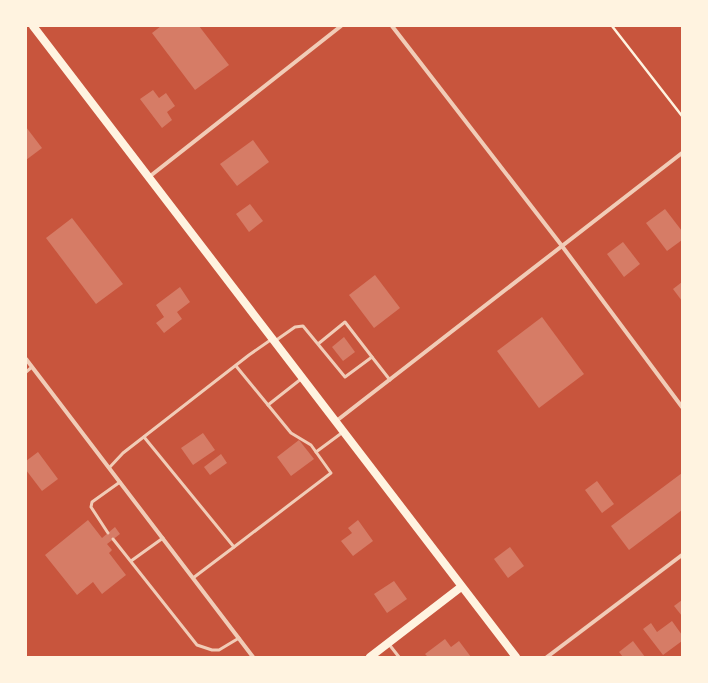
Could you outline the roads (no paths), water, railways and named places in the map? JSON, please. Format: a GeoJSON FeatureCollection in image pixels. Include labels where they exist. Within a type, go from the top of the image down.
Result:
{"type":"FeatureCollection","features":[{"type":"Feature","properties":{"kind":"main road"},"geometry":{"type":"LineString","coordinates":[[33,26],[516,657]]}},
{"type":"Feature","properties":{"kind":"main road"},"geometry":{"type":"LineString","coordinates":[[370,657],[461,587]]}},
{"type":"Feature","properties":{"kind":"street"},"geometry":{"type":"LineString","coordinates":[[149,177],[341,26]]}},
{"type":"Feature","properties":{"kind":"street"},"geometry":{"type":"LineString","coordinates":[[392,26],[562,246],[682,407]]}},
{"type":"Feature","properties":{"kind":"street"},"geometry":{"type":"LineString","coordinates":[[335,422],[682,153]]}},
{"type":"Feature","properties":{"kind":"street"},"geometry":{"type":"LineString","coordinates":[[26,359],[253,657]]}},
{"type":"Feature","properties":{"kind":"street"},"geometry":{"type":"LineString","coordinates":[[547,657],[682,555]]}},
{"type":"Feature","properties":{"kind":"lane"},"geometry":{"type":"LineString","coordinates":[[318,344],[345,322],[390,380]]}},
{"type":"Feature","properties":{"kind":"lane"},"geometry":{"type":"LineString","coordinates":[[109,468],[123,453],[236,366],[273,340],[295,328],[303,326],[345,377],[372,357]]}},
{"type":"Feature","properties":{"kind":"lane"},"geometry":{"type":"LineString","coordinates":[[193,578],[331,473],[311,445],[291,433],[236,366]]}},
{"type":"Feature","properties":{"kind":"lane"},"geometry":{"type":"LineString","coordinates":[[26,372],[32,367]]}},
{"type":"Feature","properties":{"kind":"lane"},"geometry":{"type":"LineString","coordinates":[[268,405],[302,378]]}},
{"type":"Feature","properties":{"kind":"lane"},"geometry":{"type":"LineString","coordinates":[[316,452],[343,432]]}},
{"type":"Feature","properties":{"kind":"lane"},"geometry":{"type":"LineString","coordinates":[[144,437],[234,547]]}},
{"type":"Feature","properties":{"kind":"lane"},"geometry":{"type":"LineString","coordinates":[[108,532],[91,507],[92,502],[120,482]]}},
{"type":"Feature","properties":{"kind":"lane"},"geometry":{"type":"LineString","coordinates":[[131,561],[163,538]]}},
{"type":"Feature","properties":{"kind":"lane"},"geometry":{"type":"LineString","coordinates":[[113,539],[197,645],[212,650],[219,650],[239,638]]}},
{"type":"Feature","properties":{"kind":"lane"},"geometry":{"type":"LineString","coordinates":[[388,643],[399,657]]}}]}
